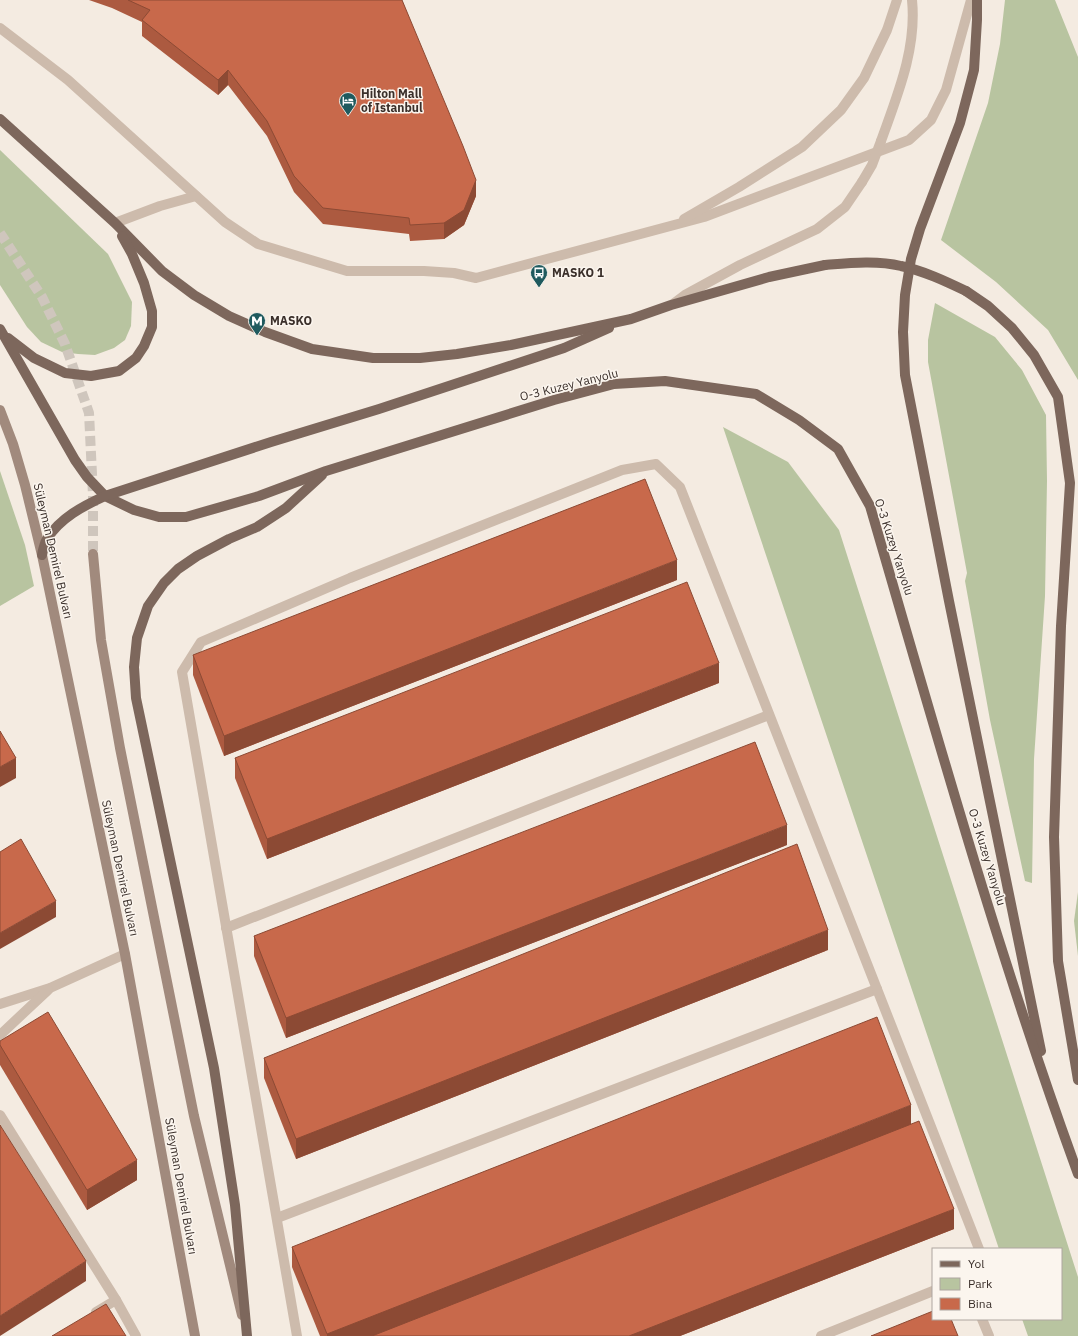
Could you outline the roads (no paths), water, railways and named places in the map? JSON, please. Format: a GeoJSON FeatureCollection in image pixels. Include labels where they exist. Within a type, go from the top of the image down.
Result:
{"type":"FeatureCollection","features":[{"type":"Feature","properties":{"kind":"main road"},"geometry":{"type":"LineString","coordinates":[[977,0],[974,70],[960,123],[920,229],[911,259],[904,295],[903,332],[905,375],[1049,1095]]}},
{"type":"Feature","properties":{"kind":"main road"},"geometry":{"type":"LineString","coordinates":[[0,119],[115,223],[162,271],[194,295],[229,316],[265,332],[312,349],[373,358],[420,358],[457,354],[511,345],[631,319]]}},
{"type":"Feature","properties":{"kind":"main road"},"geometry":{"type":"LineString","coordinates":[[2,332],[34,358],[65,373],[91,376],[119,371],[136,358],[144,346],[152,327],[152,311],[144,283],[132,254],[115,223]]}},
{"type":"Feature","properties":{"kind":"main road"},"geometry":{"type":"LineString","coordinates":[[42,554],[46,540],[65,519],[88,504],[105,496],[271,442],[379,409],[564,348],[631,319],[671,305],[769,277],[824,265],[862,262],[900,266],[936,277],[966,291],[988,306],[1012,328],[1034,355],[1058,397],[1070,483],[1061,626],[1054,837],[1058,961],[1078,1080]]}},
{"type":"Feature","properties":{"kind":"main road"},"geometry":{"type":"LineString","coordinates":[[2,332],[75,460],[87,477],[105,496]]}},
{"type":"Feature","properties":{"kind":"main road","name":"O-3 Kuzey Yanyolu"},"geometry":{"type":"LineString","coordinates":[[105,496],[134,510],[159,517],[186,517],[259,496],[326,472],[569,396],[614,384],[665,381],[756,394],[799,420],[838,449],[870,506],[1002,951],[1049,1095],[1078,1174]]}},
{"type":"Feature","properties":{"kind":"main road","name":"Süleyman Demirel Bulvarı"},"geometry":{"type":"LineString","coordinates":[[0,410],[13,444],[25,485],[42,554],[125,954],[195,1336]]}},
{"type":"Feature","properties":{"kind":"main road"},"geometry":{"type":"LineString","coordinates":[[247,1336],[234,1205],[214,1068],[136,698],[135,660],[137,638],[148,606],[164,583],[178,569],[197,556],[229,539],[257,527],[280,512],[326,472]]}},
{"type":"Feature","properties":{"kind":"main road","name":"Süleyman Demirel Bulvarı"},"geometry":{"type":"LineString","coordinates":[[93,554],[100,640],[120,748],[194,1116],[247,1336]]}},
{"type":"Feature","properties":{"kind":"street"},"geometry":{"type":"LineString","coordinates":[[673,225],[739,187],[802,147],[841,110],[864,78],[887,30],[897,0]]}},
{"type":"Feature","properties":{"kind":"street"},"geometry":{"type":"LineString","coordinates":[[671,305],[685,295],[740,265],[816,230],[845,207],[872,165],[881,141],[910,51],[914,16],[912,0]]}},
{"type":"Feature","properties":{"kind":"street"},"geometry":{"type":"LineString","coordinates":[[0,28],[68,80],[225,222],[258,244],[347,271],[424,271],[454,273],[476,278],[704,217],[909,140],[931,120],[946,90],[971,0]]}},
{"type":"Feature","properties":{"kind":"street"},"geometry":{"type":"LineString","coordinates":[[115,223],[160,206],[196,196]]}},
{"type":"Feature","properties":{"kind":"street"},"geometry":{"type":"LineString","coordinates":[[297,1336],[182,672],[201,642],[357,575],[622,470],[656,464],[680,486],[979,1248]]}},
{"type":"Feature","properties":{"kind":"street"},"geometry":{"type":"LineString","coordinates":[[226,928],[769,715]]}},
{"type":"Feature","properties":{"kind":"street"},"geometry":{"type":"LineString","coordinates":[[0,1004],[50,988],[125,954]]}},
{"type":"Feature","properties":{"kind":"street"},"geometry":{"type":"LineString","coordinates":[[0,1035],[50,988]]}},
{"type":"Feature","properties":{"kind":"street"},"geometry":{"type":"LineString","coordinates":[[277,1218],[877,989]]}},
{"type":"Feature","properties":{"kind":"street"},"geometry":{"type":"LineString","coordinates":[[0,1115],[116,1300],[136,1336]]}},
{"type":"Feature","properties":{"kind":"street"},"geometry":{"type":"LineString","coordinates":[[821,1336],[932,1291]]}},
{"type":"Feature","properties":{"kind":"street"},"geometry":{"type":"LineString","coordinates":[[90,1316],[116,1300]]}},
{"type":"Feature","properties":{"kind":"street"},"geometry":{"type":"LineString","coordinates":[[982,1320],[989,1336]]}},
{"type":"Feature","properties":{"kind":"tunnel"},"geometry":{"type":"LineString","coordinates":[[0,233],[42,297],[65,344],[89,413],[93,495],[93,554]]}},
{"type":"Feature","properties":{"kind":"place","name":"Hilton Mall of Istanbul"},"geometry":{"type":"Point","coordinates":[348,116]}},
{"type":"Feature","properties":{"kind":"place","name":"MASKO 1"},"geometry":{"type":"Point","coordinates":[539,288]}},
{"type":"Feature","properties":{"kind":"place","name":"MASKO"},"geometry":{"type":"Point","coordinates":[257,336]}}]}
